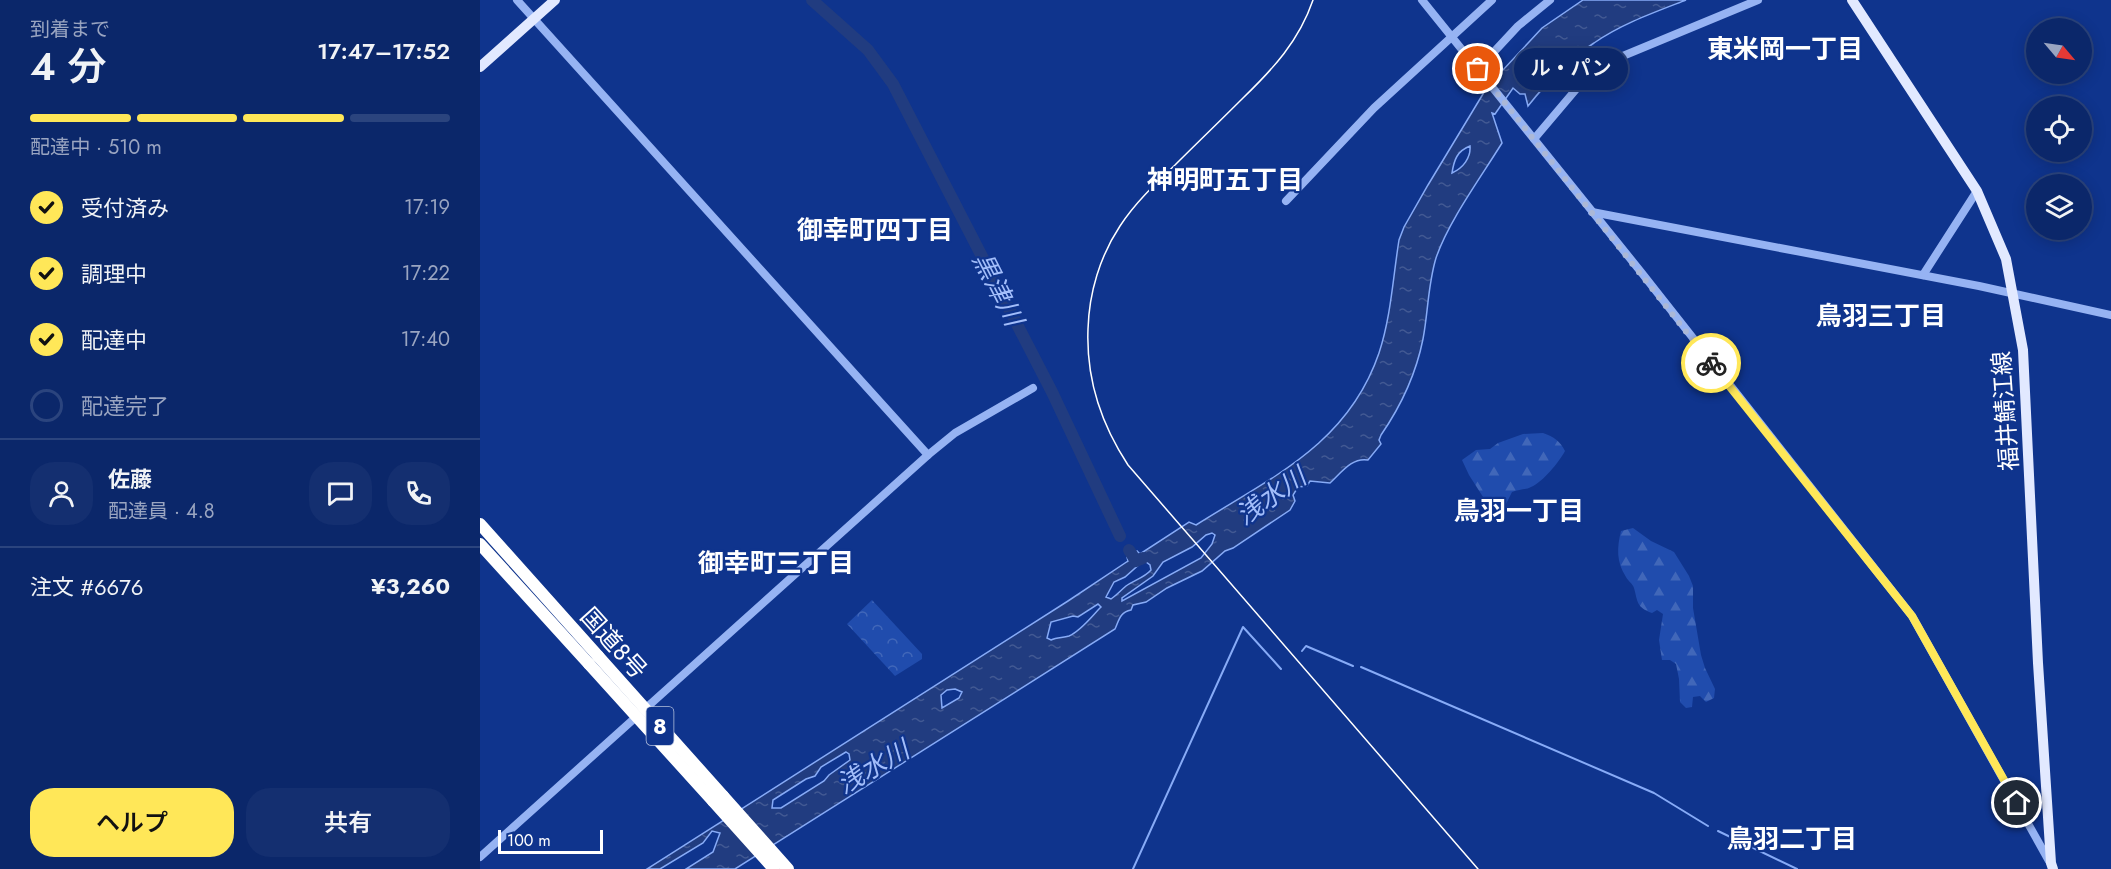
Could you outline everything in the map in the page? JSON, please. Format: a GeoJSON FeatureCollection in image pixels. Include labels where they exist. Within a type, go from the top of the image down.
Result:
{"type":"FeatureCollection","features":[{"type":"Feature","properties":{"kind":"highway","name":"国道8号"},"geometry":{"type":"LineString","coordinates":[[480,524],[593,660],[774,863],[788,869]]}},
{"type":"Feature","properties":{"kind":"highway","name":"国道8号"},"geometry":{"type":"LineString","coordinates":[[480,544],[593,660]]}},
{"type":"Feature","properties":{"kind":"main road"},"geometry":{"type":"LineString","coordinates":[[480,67],[555,0]]}},
{"type":"Feature","properties":{"kind":"main road","name":"福井鯖江線"},"geometry":{"type":"LineString","coordinates":[[1852,0],[1977,191],[2006,259],[2023,350],[2038,663],[2052,866]]}},
{"type":"Feature","properties":{"kind":"street"},"geometry":{"type":"LineString","coordinates":[[517,0],[928,455]]}},
{"type":"Feature","properties":{"kind":"street"},"geometry":{"type":"LineString","coordinates":[[1422,0],[1912,616],[2052,866]]}},
{"type":"Feature","properties":{"kind":"street"},"geometry":{"type":"LineString","coordinates":[[1286,201],[1374,108],[1492,0]]}},
{"type":"Feature","properties":{"kind":"street"},"geometry":{"type":"LineString","coordinates":[[1478,69],[1518,26],[1550,0]]}},
{"type":"Feature","properties":{"kind":"street"},"geometry":{"type":"LineString","coordinates":[[1532,136],[1578,87],[1618,58],[1758,0]]}},
{"type":"Feature","properties":{"kind":"street"},"geometry":{"type":"LineString","coordinates":[[1923,275],[1977,191]]}},
{"type":"Feature","properties":{"kind":"street"},"geometry":{"type":"LineString","coordinates":[[1592,212],[1923,275],[2111,315]]}},
{"type":"Feature","properties":{"kind":"street"},"geometry":{"type":"LineString","coordinates":[[480,857],[928,455],[955,433],[1033,388]]}},
{"type":"Feature","properties":{"kind":"green space"},"geometry":{"type":"Polygon","coordinates":[[[1543,433],[1561,445],[1565,451],[1562,456],[1541,481],[1529,488],[1512,492],[1499,513],[1492,511],[1462,460],[1476,450],[1490,449],[1498,443],[1523,434],[1543,433]]]}},
{"type":"Feature","properties":{"kind":"green space"},"geometry":{"type":"Polygon","coordinates":[[[1633,528],[1651,541],[1674,552],[1689,576],[1693,586],[1693,608],[1701,655],[1715,689],[1714,698],[1706,702],[1700,696],[1693,697],[1692,707],[1686,708],[1680,702],[1676,664],[1670,660],[1662,660],[1659,640],[1663,614],[1657,610],[1652,613],[1640,606],[1633,587],[1620,566],[1618,554],[1621,531],[1633,528]]]}},
{"type":"Feature","properties":{"kind":"green space"},"geometry":{"type":"Polygon","coordinates":[[[872,600],[922,654],[922,659],[895,676],[847,624],[872,600]]]}},
{"type":"Feature","properties":{"kind":"water","name":"浅水川"},"geometry":{"type":"Polygon","coordinates":[[[1583,0],[1686,0],[1604,36],[1558,72],[1528,106],[1525,94],[1520,94],[1513,88],[1495,114],[1492,113],[1502,143],[1441,244],[1433,268],[1423,339],[1412,377],[1395,413],[1381,435],[1379,440],[1381,444],[1368,460],[1352,463],[1330,483],[1310,481],[1307,486],[1298,487],[1293,495],[1295,501],[1290,510],[1225,551],[1202,571],[1167,588],[1146,602],[1133,605],[1131,610],[1120,617],[1115,629],[735,869],[686,869],[713,852],[720,833],[712,831],[703,843],[660,869],[647,869],[1068,601],[1128,561],[1127,557],[1137,551],[1140,554],[1189,522],[1196,525],[1252,491],[1304,455],[1328,435],[1348,412],[1365,385],[1379,353],[1389,311],[1399,240],[1404,227],[1486,89],[1485,82],[1494,70],[1499,72],[1503,70],[1542,28],[1583,0]],[[1470,146],[1457,156],[1452,173],[1460,168],[1468,158],[1470,146]],[[1212,533],[1206,535],[1192,547],[1163,562],[1153,576],[1122,598],[1122,601],[1201,558],[1212,544],[1215,535],[1212,533]],[[1142,562],[1125,577],[1114,582],[1106,597],[1111,599],[1126,586],[1148,573],[1151,570],[1150,565],[1142,562]],[[1098,604],[1078,617],[1073,616],[1051,622],[1047,638],[1051,640],[1073,634],[1101,607],[1098,604]],[[955,689],[947,690],[941,695],[942,708],[959,698],[962,692],[955,689]],[[846,752],[821,767],[815,776],[806,779],[773,800],[772,808],[781,808],[824,781],[850,760],[849,754],[846,752]]]}},
{"type":"Feature","properties":{"kind":"waterway","name":"黒津川"},"geometry":{"type":"LineString","coordinates":[[812,0],[868,50],[893,84],[1052,392],[1120,536]]}},
{"type":"Feature","properties":{"kind":"waterway","name":"黒津川"},"geometry":{"type":"LineString","coordinates":[[1129,550],[1136,561],[1143,558]]}},
{"type":"Feature","properties":{"kind":"waterway"},"geometry":{"type":"LineString","coordinates":[[1133,869],[1243,627],[1281,669]]}},
{"type":"Feature","properties":{"kind":"waterway"},"geometry":{"type":"LineString","coordinates":[[1302,651],[1306,646],[1353,666]]}},
{"type":"Feature","properties":{"kind":"waterway"},"geometry":{"type":"LineString","coordinates":[[1361,667],[1654,793],[1708,826]]}},
{"type":"Feature","properties":{"kind":"waterway"},"geometry":{"type":"LineString","coordinates":[[1718,831],[1797,869]]}},
{"type":"Feature","properties":{"kind":"tram line"},"geometry":{"type":"LineString","coordinates":[[1313,0],[1293,41],[1275,65],[1146,194],[1113,238],[1101,262],[1093,288],[1089,315],[1088,348],[1093,383],[1103,417],[1128,465],[1478,869]]}},
{"type":"Feature","properties":{"kind":"way so far"},"geometry":{"type":"LineString","coordinates":[[1478,69],[1711,363]]}},
{"type":"Feature","properties":{"kind":"place","name":"ル・パン"},"geometry":{"type":"Point","coordinates":[1478,69]}},
{"type":"Feature","properties":{"kind":"district","name":"東米岡一丁目"},"geometry":{"type":"Point","coordinates":[1785,49]}},
{"type":"Feature","properties":{"kind":"district","name":"神明町五丁目"},"geometry":{"type":"Point","coordinates":[1225,180]}},
{"type":"Feature","properties":{"kind":"district","name":"御幸町四丁目"},"geometry":{"type":"Point","coordinates":[875,230]}},
{"type":"Feature","properties":{"kind":"district","name":"鳥羽三丁目"},"geometry":{"type":"Point","coordinates":[1881,316]}},
{"type":"Feature","properties":{"kind":"district","name":"鳥羽一丁目"},"geometry":{"type":"Point","coordinates":[1519,511]}},
{"type":"Feature","properties":{"kind":"district","name":"御幸町三丁目"},"geometry":{"type":"Point","coordinates":[776,563]}},
{"type":"Feature","properties":{"kind":"district","name":"鳥羽二丁目"},"geometry":{"type":"Point","coordinates":[1792,839]}},
{"type":"Feature","properties":{"kind":"route"},"geometry":{"type":"LineString","coordinates":[[1711,363],[1912,616],[2017,803]]}}]}
